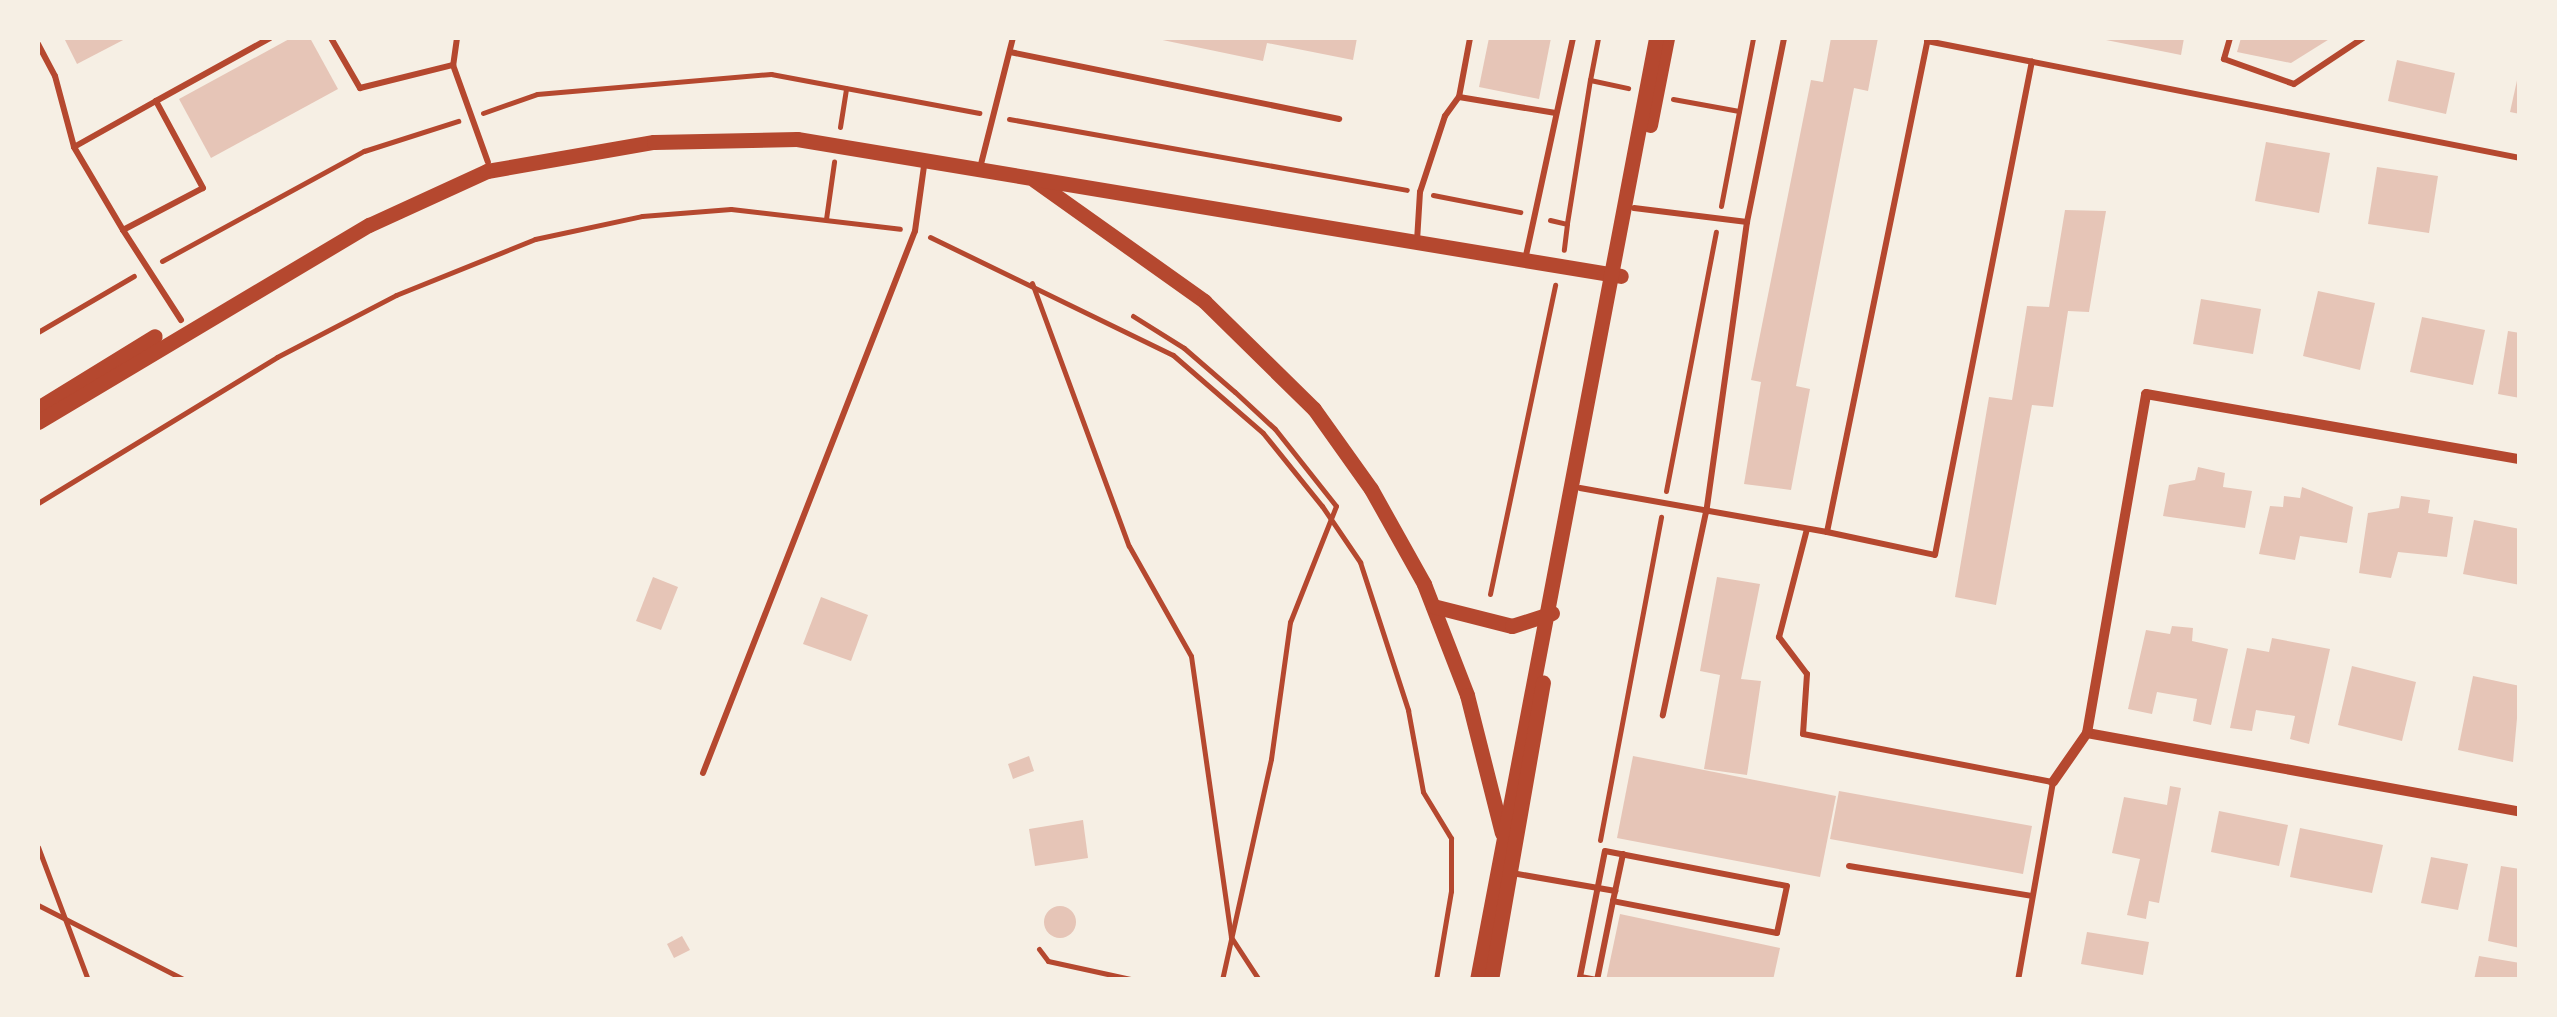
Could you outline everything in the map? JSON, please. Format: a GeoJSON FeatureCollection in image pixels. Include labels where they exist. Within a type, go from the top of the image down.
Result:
{"type":"FeatureCollection","features":[{"type":"Feature","properties":{"kind":"street"},"geometry":{"type":"LineString","coordinates":[[1491,980],[1551,613],[1580,488],[1617,271],[1634,208],[1656,38]]}},
{"type":"Feature","properties":{"kind":"street"},"geometry":{"type":"LineString","coordinates":[[1478,980],[1651,94],[1667,38]]}},
{"type":"Feature","properties":{"kind":"street"},"geometry":{"type":"LineString","coordinates":[[38,408],[180,320],[360,219],[488,162],[652,134],[795,130],[925,158]]}},
{"type":"Feature","properties":{"kind":"street"},"geometry":{"type":"LineString","coordinates":[[38,422],[369,225],[487,171],[654,142],[797,138],[1617,271]]}},
{"type":"Feature","properties":{"kind":"street"},"geometry":{"type":"LineString","coordinates":[[1026,173],[1204,301],[1314,409],[1371,489],[1433,606],[1467,696],[1512,866]]}},
{"type":"Feature","properties":{"kind":"street"},"geometry":{"type":"LineString","coordinates":[[2052,782],[2087,733],[2146,394],[2520,459]]}},
{"type":"Feature","properties":{"kind":"street"},"geometry":{"type":"LineString","coordinates":[[1433,606],[1512,626],[1551,613]]}},
{"type":"Feature","properties":{"kind":"street"},"geometry":{"type":"LineString","coordinates":[[2087,733],[2520,812]]}},
{"type":"Feature","properties":{"kind":"lane"},"geometry":{"type":"LineString","coordinates":[[74,147],[270,38]]}},
{"type":"Feature","properties":{"kind":"lane"},"geometry":{"type":"LineString","coordinates":[[331,38],[360,88],[453,66]]}},
{"type":"Feature","properties":{"kind":"lane"},"geometry":{"type":"LineString","coordinates":[[457,38],[453,66],[488,162]]}},
{"type":"Feature","properties":{"kind":"lane"},"geometry":{"type":"LineString","coordinates":[[980,166],[1012,38]]}},
{"type":"Feature","properties":{"kind":"lane"},"geometry":{"type":"LineString","coordinates":[[1418,238],[1420,192],[1445,116],[1459,97],[1470,38]]}},
{"type":"Feature","properties":{"kind":"lane"},"geometry":{"type":"LineString","coordinates":[[1526,256],[1572,38]]}},
{"type":"Feature","properties":{"kind":"lane"},"geometry":{"type":"LineString","coordinates":[[1663,715],[1706,512],[1747,222],[1784,38]]}},
{"type":"Feature","properties":{"kind":"lane"},"geometry":{"type":"LineString","coordinates":[[2230,38],[2224,58],[2294,84],[2364,38]]}},
{"type":"Feature","properties":{"kind":"lane"},"geometry":{"type":"LineString","coordinates":[[1826,532],[1927,39],[2520,158]]}},
{"type":"Feature","properties":{"kind":"lane"},"geometry":{"type":"LineString","coordinates":[[38,44],[55,76],[74,147],[180,320]]}},
{"type":"Feature","properties":{"kind":"lane"},"geometry":{"type":"LineString","coordinates":[[1010,52],[1340,119]]}},
{"type":"Feature","properties":{"kind":"lane"},"geometry":{"type":"LineString","coordinates":[[1580,488],[1935,555],[2032,62]]}},
{"type":"Feature","properties":{"kind":"lane"},"geometry":{"type":"LineString","coordinates":[[1459,97],[1556,114]]}},
{"type":"Feature","properties":{"kind":"lane"},"geometry":{"type":"LineString","coordinates":[[123,230],[203,188],[156,101]]}},
{"type":"Feature","properties":{"kind":"lane"},"geometry":{"type":"LineString","coordinates":[[703,774],[915,231],[925,158]]}},
{"type":"Feature","properties":{"kind":"lane"},"geometry":{"type":"LineString","coordinates":[[1634,208],[1747,222]]}},
{"type":"Feature","properties":{"kind":"lane"},"geometry":{"type":"LineString","coordinates":[[1807,529],[1780,637],[1808,674],[1803,734],[2052,782],[2018,980]]}},
{"type":"Feature","properties":{"kind":"lane"},"geometry":{"type":"LineString","coordinates":[[1613,901],[1777,933],[1787,886],[1605,850],[1580,977],[1597,980],[1615,891],[1623,854]]}},
{"type":"Feature","properties":{"kind":"lane"},"geometry":{"type":"LineString","coordinates":[[1512,866],[1615,891]]}},
{"type":"Feature","properties":{"kind":"lane"},"geometry":{"type":"LineString","coordinates":[[1849,866],[2032,896]]}},
{"type":"Feature","properties":{"kind":"path"},"geometry":{"type":"LineString","coordinates":[[1567,224],[1598,38]]}},
{"type":"Feature","properties":{"kind":"path"},"geometry":{"type":"LineString","coordinates":[[1590,80],[1739,111]]}},
{"type":"Feature","properties":{"kind":"path"},"geometry":{"type":"LineString","coordinates":[[38,503],[277,356],[396,295],[535,239],[642,216],[731,209],[915,231],[1141,334],[1217,388],[1333,522],[1360,562],[1408,710],[1423,792],[1451,838],[1450,891],[1436,980]]}},
{"type":"Feature","properties":{"kind":"path"},"geometry":{"type":"LineString","coordinates":[[1032,283],[1130,546],[1191,656],[1231,937],[1259,980]]}},
{"type":"Feature","properties":{"kind":"path"},"geometry":{"type":"LineString","coordinates":[[1132,316],[1184,348],[1262,417],[1336,506],[1333,522],[1290,622],[1271,759],[1222,980]]}},
{"type":"Feature","properties":{"kind":"path"},"geometry":{"type":"LineString","coordinates":[[38,848],[88,980]]}},
{"type":"Feature","properties":{"kind":"path"},"geometry":{"type":"LineString","coordinates":[[38,906],[184,980]]}},
{"type":"Feature","properties":{"kind":"path"},"geometry":{"type":"LineString","coordinates":[[1039,948],[1048,961],[1136,980]]}},
{"type":"Feature","properties":{"kind":"building"},"geometry":{"type":"Polygon","coordinates":[[[64,38],[127,38],[77,64],[64,38]]]}},
{"type":"Feature","properties":{"kind":"building"},"geometry":{"type":"Polygon","coordinates":[[[291,38],[310,38],[338,89],[211,158],[179,99],[291,38]]]}},
{"type":"Feature","properties":{"kind":"building"},"geometry":{"type":"Polygon","coordinates":[[[1153,38],[1357,38],[1353,60],[1267,43],[1263,61],[1153,38]]]}},
{"type":"Feature","properties":{"kind":"building"},"geometry":{"type":"Polygon","coordinates":[[[1489,38],[1551,38],[1539,99],[1479,87],[1489,38]]]}},
{"type":"Feature","properties":{"kind":"building"},"geometry":{"type":"Polygon","coordinates":[[[1831,38],[1878,38],[1868,91],[1854,88],[1796,386],[1810,389],[1791,490],[1744,484],[1761,382],[1751,380],[1811,80],[1823,82],[1831,38]]]}},
{"type":"Feature","properties":{"kind":"building"},"geometry":{"type":"Polygon","coordinates":[[[2096,38],[2184,38],[2181,55],[2096,38]]]}},
{"type":"Feature","properties":{"kind":"building"},"geometry":{"type":"Polygon","coordinates":[[[2241,38],[2331,38],[2291,63],[2237,52],[2241,38]]]}},
{"type":"Feature","properties":{"kind":"building"},"geometry":{"type":"Polygon","coordinates":[[[2397,60],[2455,73],[2446,114],[2388,101],[2397,60]]]}},
{"type":"Feature","properties":{"kind":"building"},"geometry":{"type":"Polygon","coordinates":[[[2520,76],[2520,114],[2510,112],[2520,76]]]}},
{"type":"Feature","properties":{"kind":"building"},"geometry":{"type":"Polygon","coordinates":[[[2266,142],[2330,153],[2319,213],[2255,201],[2266,142]]]}},
{"type":"Feature","properties":{"kind":"building"},"geometry":{"type":"Polygon","coordinates":[[[2377,167],[2438,176],[2429,233],[2368,224],[2377,167]]]}},
{"type":"Feature","properties":{"kind":"building"},"geometry":{"type":"Polygon","coordinates":[[[2065,210],[2106,211],[2089,312],[2068,311],[2053,407],[2032,405],[1996,605],[1955,597],[1989,397],[2012,400],[2027,306],[2049,307],[2065,210]]]}},
{"type":"Feature","properties":{"kind":"building"},"geometry":{"type":"Polygon","coordinates":[[[2318,291],[2375,303],[2360,370],[2303,356],[2318,291]]]}},
{"type":"Feature","properties":{"kind":"building"},"geometry":{"type":"Polygon","coordinates":[[[2201,299],[2261,309],[2253,354],[2193,344],[2201,299]]]}},
{"type":"Feature","properties":{"kind":"building"},"geometry":{"type":"Polygon","coordinates":[[[2422,317],[2485,330],[2473,385],[2410,372],[2422,317]]]}},
{"type":"Feature","properties":{"kind":"building"},"geometry":{"type":"Polygon","coordinates":[[[2508,331],[2520,333],[2520,398],[2498,394],[2508,331]]]}},
{"type":"Feature","properties":{"kind":"building"},"geometry":{"type":"Polygon","coordinates":[[[2198,467],[2225,473],[2223,487],[2252,491],[2245,528],[2163,516],[2169,485],[2195,480],[2198,467]]]}},
{"type":"Feature","properties":{"kind":"building"},"geometry":{"type":"Polygon","coordinates":[[[2302,487],[2353,507],[2347,543],[2300,536],[2295,560],[2259,554],[2270,506],[2283,507],[2284,496],[2300,498],[2302,487]]]}},
{"type":"Feature","properties":{"kind":"building"},"geometry":{"type":"Polygon","coordinates":[[[2401,496],[2430,500],[2428,513],[2453,517],[2447,557],[2398,552],[2391,578],[2359,573],[2368,513],[2399,508],[2401,496]]]}},
{"type":"Feature","properties":{"kind":"building"},"geometry":{"type":"Polygon","coordinates":[[[2474,520],[2520,529],[2520,585],[2463,574],[2474,520]]]}},
{"type":"Feature","properties":{"kind":"building"},"geometry":{"type":"Polygon","coordinates":[[[653,577],[678,587],[661,630],[636,621],[653,577]]]}},
{"type":"Feature","properties":{"kind":"building"},"geometry":{"type":"Polygon","coordinates":[[[1717,577],[1760,584],[1741,679],[1761,681],[1747,775],[1704,769],[1720,675],[1700,671],[1717,577]]]}},
{"type":"Feature","properties":{"kind":"building"},"geometry":{"type":"Polygon","coordinates":[[[821,597],[868,615],[851,661],[803,644],[821,597]]]}},
{"type":"Feature","properties":{"kind":"building"},"geometry":{"type":"Polygon","coordinates":[[[2172,626],[2193,628],[2192,641],[2228,649],[2211,725],[2193,721],[2197,699],[2157,692],[2152,714],[2128,709],[2146,630],[2170,634],[2172,626]]]}},
{"type":"Feature","properties":{"kind":"building"},"geometry":{"type":"Polygon","coordinates":[[[2272,638],[2330,649],[2309,744],[2290,739],[2295,716],[2256,710],[2252,731],[2230,728],[2247,648],[2269,652],[2272,638]]]}},
{"type":"Feature","properties":{"kind":"building"},"geometry":{"type":"Polygon","coordinates":[[[2352,666],[2416,682],[2402,741],[2338,725],[2352,666]]]}},
{"type":"Feature","properties":{"kind":"building"},"geometry":{"type":"Polygon","coordinates":[[[2473,676],[2520,686],[2513,762],[2458,750],[2473,676]]]}},
{"type":"Feature","properties":{"kind":"building"},"geometry":{"type":"Polygon","coordinates":[[[1029,756],[1034,771],[1013,779],[1008,764],[1029,756]]]}},
{"type":"Feature","properties":{"kind":"building"},"geometry":{"type":"Polygon","coordinates":[[[1633,756],[1836,796],[1820,877],[1617,838],[1633,756]]]}},
{"type":"Feature","properties":{"kind":"building"},"geometry":{"type":"Polygon","coordinates":[[[2170,786],[2181,788],[2159,903],[2149,901],[2146,919],[2127,915],[2140,859],[2112,853],[2124,797],[2167,805],[2170,786]]]}},
{"type":"Feature","properties":{"kind":"building"},"geometry":{"type":"Polygon","coordinates":[[[1839,791],[2032,826],[2023,874],[1830,839],[1839,791]]]}},
{"type":"Feature","properties":{"kind":"building"},"geometry":{"type":"Polygon","coordinates":[[[2219,811],[2288,825],[2279,866],[2211,852],[2219,811]]]}},
{"type":"Feature","properties":{"kind":"building"},"geometry":{"type":"Polygon","coordinates":[[[1083,820],[1088,858],[1035,866],[1029,829],[1083,820]]]}},
{"type":"Feature","properties":{"kind":"building"},"geometry":{"type":"Polygon","coordinates":[[[2300,828],[2383,845],[2372,893],[2290,877],[2300,828]]]}},
{"type":"Feature","properties":{"kind":"building"},"geometry":{"type":"Polygon","coordinates":[[[2431,857],[2468,864],[2458,910],[2421,903],[2431,857]]]}},
{"type":"Feature","properties":{"kind":"building"},"geometry":{"type":"Polygon","coordinates":[[[2501,866],[2520,869],[2520,948],[2488,941],[2501,866]]]}},
{"type":"Feature","properties":{"kind":"building"},"geometry":{"type":"Polygon","coordinates":[[[1060,906],[1071,911],[1076,922],[1071,933],[1060,938],[1049,933],[1044,922],[1049,911],[1060,906]]]}},
{"type":"Feature","properties":{"kind":"building"},"geometry":{"type":"Polygon","coordinates":[[[1620,914],[1780,948],[1773,980],[1606,980],[1620,914]]]}},
{"type":"Feature","properties":{"kind":"building"},"geometry":{"type":"Polygon","coordinates":[[[2087,932],[2149,942],[2143,975],[2081,964],[2087,932]]]}},
{"type":"Feature","properties":{"kind":"building"},"geometry":{"type":"Polygon","coordinates":[[[682,936],[690,950],[674,958],[667,944],[682,936]]]}},
{"type":"Feature","properties":{"kind":"building"},"geometry":{"type":"Polygon","coordinates":[[[2479,956],[2520,963],[2517,980],[2474,980],[2479,956]]]}}]}
